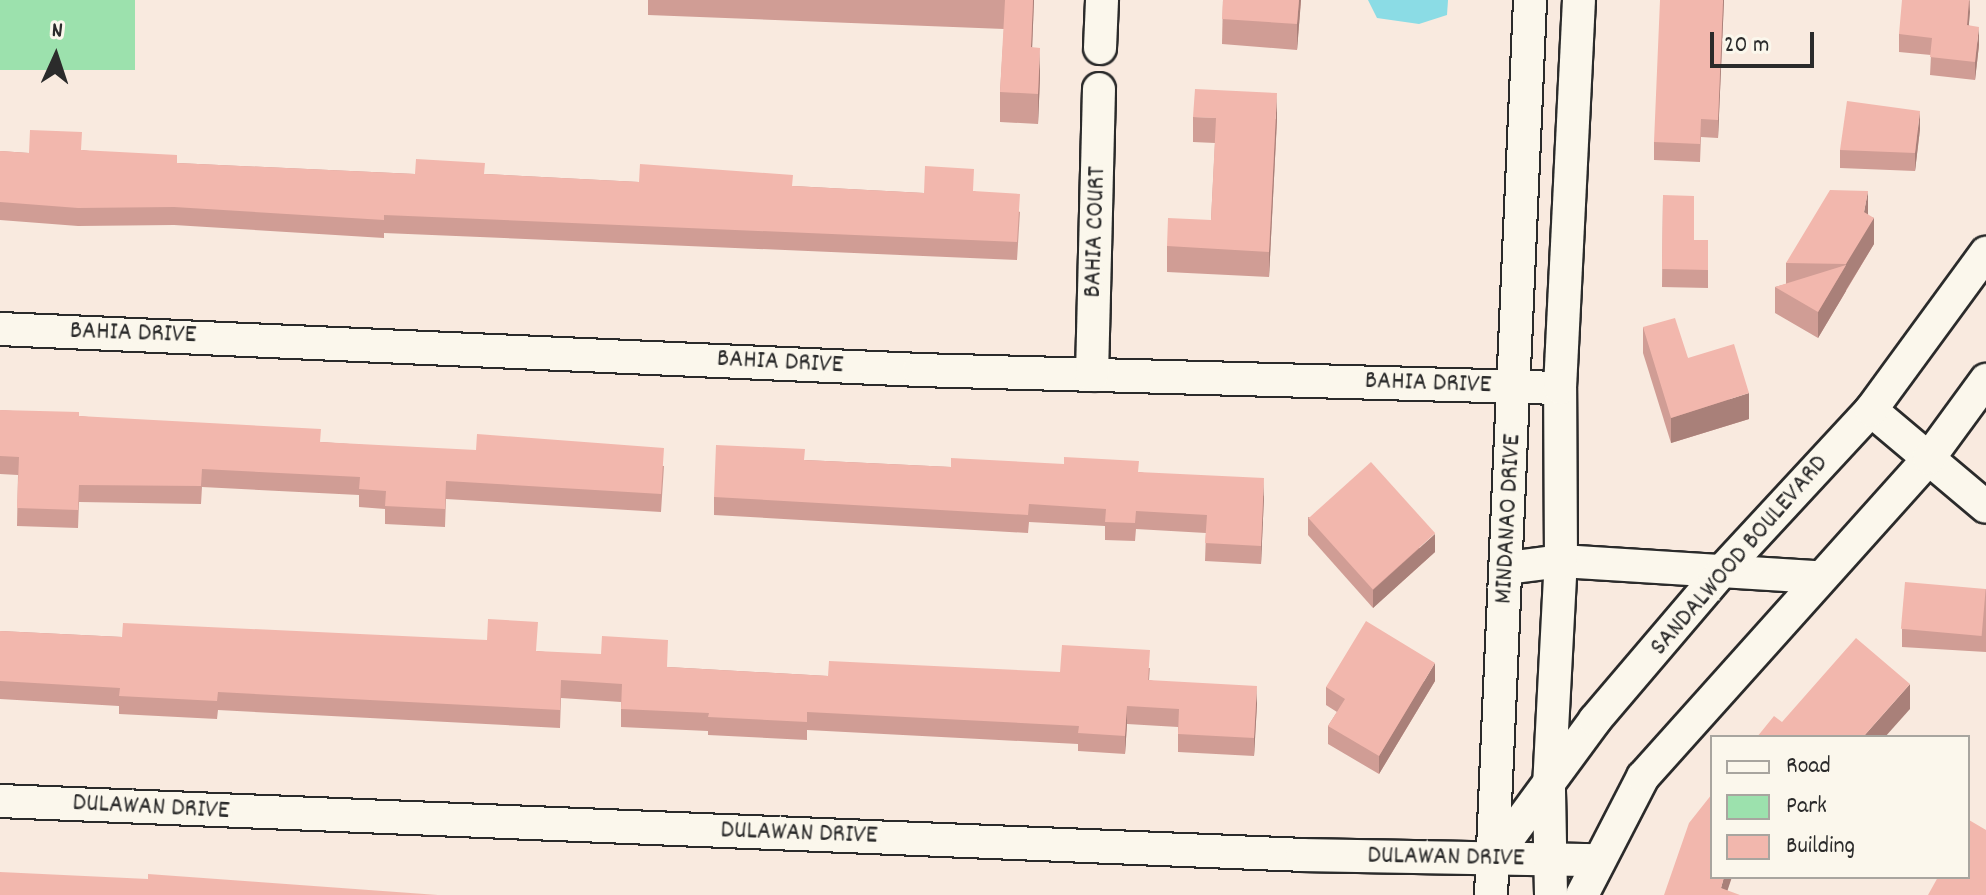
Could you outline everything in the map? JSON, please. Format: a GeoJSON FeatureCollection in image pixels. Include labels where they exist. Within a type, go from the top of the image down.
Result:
{"type":"FeatureCollection","features":[{"type":"Feature","properties":{"kind":"street"},"geometry":{"type":"LineString","coordinates":[[1100,48],[1102,0]]}},
{"type":"Feature","properties":{"kind":"street","name":"MINDANAO DRIVE"},"geometry":{"type":"LineString","coordinates":[[1491,895],[1530,0]]}},
{"type":"Feature","properties":{"kind":"street","name":"MINDANAO DRIVE"},"geometry":{"type":"LineString","coordinates":[[1551,895],[1549,787],[1561,561],[1560,388],[1579,0]]}},
{"type":"Feature","properties":{"kind":"street","name":"BAHIA COURT"},"geometry":{"type":"LineString","coordinates":[[1092,375],[1099,89]]}},
{"type":"Feature","properties":{"kind":"street","name":"SANDALWOOD BOULEVARD"},"geometry":{"type":"LineString","coordinates":[[1493,859],[1549,787],[1595,720],[1721,572],[1871,410],[1986,253]]}},
{"type":"Feature","properties":{"kind":"street","name":"BAHIA DRIVE"},"geometry":{"type":"LineString","coordinates":[[0,329],[1092,375],[1560,388]]}},
{"type":"Feature","properties":{"kind":"street"},"geometry":{"type":"LineString","coordinates":[[1582,895],[1597,860],[1643,777],[1818,577],[1929,458],[1986,380]]}},
{"type":"Feature","properties":{"kind":"street"},"geometry":{"type":"LineString","coordinates":[[1871,410],[1986,507]]}},
{"type":"Feature","properties":{"kind":"street"},"geometry":{"type":"LineString","coordinates":[[1507,568],[1561,561],[1818,577]]}},
{"type":"Feature","properties":{"kind":"street","name":"DULAWAN DRIVE"},"geometry":{"type":"LineString","coordinates":[[0,801],[1493,859],[1597,860]]}},
{"type":"Feature","properties":{"kind":"green space"},"geometry":{"type":"Polygon","coordinates":[[[0,0],[135,0],[135,70],[0,70],[0,0]]]}},
{"type":"Feature","properties":{"kind":"water"},"geometry":{"type":"Polygon","coordinates":[[[1368,0],[1448,0],[1447,15],[1419,24],[1377,18],[1368,0]]]}},
{"type":"Feature","properties":{"kind":"building"},"geometry":{"type":"Polygon","coordinates":[[[1005,0],[1033,0],[1031,47],[1040,48],[1038,94],[1000,92],[1005,0]]]}},
{"type":"Feature","properties":{"kind":"building"},"geometry":{"type":"Polygon","coordinates":[[[1223,0],[1299,0],[1297,24],[1222,19],[1223,0]]]}},
{"type":"Feature","properties":{"kind":"building"},"geometry":{"type":"Polygon","coordinates":[[[1660,0],[1723,0],[1718,120],[1701,119],[1700,144],[1654,142],[1660,0]]]}},
{"type":"Feature","properties":{"kind":"building"},"geometry":{"type":"Polygon","coordinates":[[[1902,0],[1969,0],[1967,25],[1979,27],[1975,62],[1930,57],[1932,38],[1899,34],[1902,0]]]}},
{"type":"Feature","properties":{"kind":"building"},"geometry":{"type":"Polygon","coordinates":[[[1195,89],[1277,93],[1269,252],[1167,246],[1168,218],[1211,220],[1216,118],[1193,117],[1195,89]]]}},
{"type":"Feature","properties":{"kind":"building"},"geometry":{"type":"Polygon","coordinates":[[[1847,101],[1920,111],[1915,153],[1840,150],[1847,101]]]}},
{"type":"Feature","properties":{"kind":"building"},"geometry":{"type":"Polygon","coordinates":[[[30,130],[82,132],[81,150],[177,155],[177,163],[415,174],[416,159],[485,163],[484,174],[639,182],[640,164],[793,175],[792,186],[924,193],[925,166],[974,169],[973,191],[1020,194],[1017,242],[384,215],[384,220],[174,207],[78,208],[0,202],[0,151],[29,153],[30,130]]]}},
{"type":"Feature","properties":{"kind":"building"},"geometry":{"type":"Polygon","coordinates":[[[1830,190],[1868,191],[1864,212],[1874,218],[1846,264],[1786,263],[1830,190]]]}},
{"type":"Feature","properties":{"kind":"building"},"geometry":{"type":"Polygon","coordinates":[[[1663,195],[1694,196],[1694,240],[1708,240],[1708,270],[1662,269],[1663,195]]]}},
{"type":"Feature","properties":{"kind":"building"},"geometry":{"type":"Polygon","coordinates":[[[1846,265],[1818,312],[1775,287],[1846,265]]]}},
{"type":"Feature","properties":{"kind":"building"},"geometry":{"type":"Polygon","coordinates":[[[1675,318],[1688,358],[1734,344],[1749,393],[1671,418],[1643,327],[1675,318]]]}},
{"type":"Feature","properties":{"kind":"building"},"geometry":{"type":"Polygon","coordinates":[[[0,410],[79,412],[79,416],[321,429],[320,442],[476,450],[477,434],[664,448],[661,494],[446,481],[445,509],[385,506],[386,491],[359,489],[360,477],[202,469],[201,486],[79,485],[78,510],[17,508],[19,457],[0,456],[0,410]]]}},
{"type":"Feature","properties":{"kind":"building"},"geometry":{"type":"Polygon","coordinates":[[[716,445],[805,449],[804,460],[951,467],[951,458],[1064,464],[1064,457],[1139,461],[1138,472],[1264,478],[1261,546],[1205,543],[1207,515],[1136,511],[1135,523],[1105,522],[1106,509],[1029,504],[1028,515],[714,497],[716,445]]]}},
{"type":"Feature","properties":{"kind":"building"},"geometry":{"type":"Polygon","coordinates":[[[1371,462],[1435,533],[1373,590],[1309,518],[1371,462]]]}},
{"type":"Feature","properties":{"kind":"building"},"geometry":{"type":"Polygon","coordinates":[[[1905,582],[1986,589],[1982,636],[1901,629],[1905,582]]]}},
{"type":"Feature","properties":{"kind":"building"},"geometry":{"type":"Polygon","coordinates":[[[488,619],[538,622],[536,651],[601,654],[602,636],[668,640],[667,667],[828,676],[829,661],[1060,672],[1062,645],[1150,650],[1148,680],[1257,686],[1254,738],[1178,734],[1179,709],[1127,706],[1125,736],[1078,733],[1079,726],[807,712],[807,722],[708,717],[709,713],[621,709],[622,684],[561,680],[560,710],[218,692],[217,701],[119,696],[120,688],[0,681],[0,631],[122,637],[123,623],[487,640],[488,619]]]}},
{"type":"Feature","properties":{"kind":"building"},"geometry":{"type":"Polygon","coordinates":[[[1366,621],[1435,663],[1379,756],[1328,726],[1345,699],[1326,687],[1366,621]]]}},
{"type":"Feature","properties":{"kind":"building"},"geometry":{"type":"Polygon","coordinates":[[[1856,638],[1910,684],[1865,735],[1759,735],[1774,716],[1782,722],[1856,638]]]}},
{"type":"Feature","properties":{"kind":"building"},"geometry":{"type":"Polygon","coordinates":[[[1710,797],[1710,879],[1723,879],[1721,888],[1740,895],[1664,895],[1689,823],[1710,797]]]}},
{"type":"Feature","properties":{"kind":"building"},"geometry":{"type":"Polygon","coordinates":[[[1970,821],[1986,830],[1986,895],[1928,895],[1937,879],[1970,879],[1970,821]]]}},
{"type":"Feature","properties":{"kind":"building"},"geometry":{"type":"Polygon","coordinates":[[[0,872],[148,879],[148,874],[438,895],[0,895],[0,872]]]}}]}
